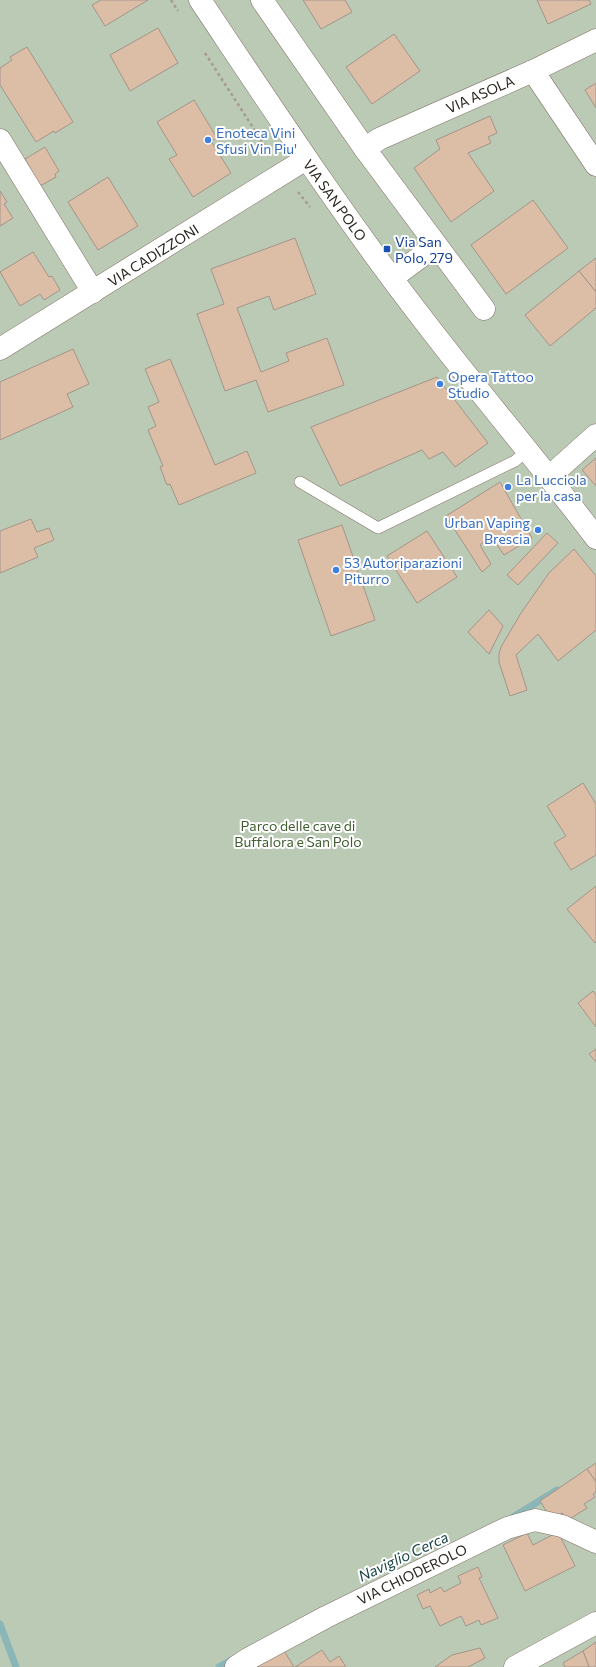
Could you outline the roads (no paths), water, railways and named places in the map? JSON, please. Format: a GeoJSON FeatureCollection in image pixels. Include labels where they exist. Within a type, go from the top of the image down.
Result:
{"type":"FeatureCollection","features":[{"type":"Feature","properties":{"kind":"street","name":"VIA SAN POLO"},"geometry":{"type":"LineString","coordinates":[[200,0],[306,159],[392,278],[596,538]]}},
{"type":"Feature","properties":{"kind":"street"},"geometry":{"type":"LineString","coordinates":[[262,0],[365,149],[435,246],[484,309]]}},
{"type":"Feature","properties":{"kind":"street","name":"VIA ASOLA"},"geometry":{"type":"LineString","coordinates":[[365,149],[379,139],[533,71],[596,40]]}},
{"type":"Feature","properties":{"kind":"street"},"geometry":{"type":"LineString","coordinates":[[533,71],[596,165]]}},
{"type":"Feature","properties":{"kind":"street"},"geometry":{"type":"LineString","coordinates":[[0,140],[93,292]]}},
{"type":"Feature","properties":{"kind":"street","name":"VIA CADIZZONI"},"geometry":{"type":"LineString","coordinates":[[0,349],[306,159]]}},
{"type":"Feature","properties":{"kind":"street"},"geometry":{"type":"LineString","coordinates":[[392,278],[435,246]]}},
{"type":"Feature","properties":{"kind":"street"},"geometry":{"type":"LineString","coordinates":[[549,477],[596,436]]}},
{"type":"Feature","properties":{"kind":"street","name":"VIA CHIODEROLO"},"geometry":{"type":"LineString","coordinates":[[236,1667],[248,1659],[326,1618],[507,1528],[535,1520],[562,1526],[596,1542]]}},
{"type":"Feature","properties":{"kind":"street"},"geometry":{"type":"LineString","coordinates":[[515,1667],[596,1623]]}},
{"type":"Feature","properties":{"kind":"lane"},"geometry":{"type":"LineString","coordinates":[[300,482],[378,528],[515,461],[528,450]]}},
{"type":"Feature","properties":{"kind":"waterway","name":"Naviglio Cerca"},"geometry":{"type":"LineString","coordinates":[[513,1517],[557,1490]]}},
{"type":"Feature","properties":{"kind":"waterway"},"geometry":{"type":"LineString","coordinates":[[0,1624],[16,1667]]}},
{"type":"Feature","properties":{"kind":"waterway","name":"Naviglio Cerca"},"geometry":{"type":"LineString","coordinates":[[219,1667],[233,1659]]}},
{"type":"Feature","properties":{"kind":"place","name":"Enoteca Vini Sfusi Vin Piu'"},"geometry":{"type":"Point","coordinates":[208,140]}},
{"type":"Feature","properties":{"kind":"place","name":"Via San Polo, 279"},"geometry":{"type":"Point","coordinates":[387,249]}},
{"type":"Feature","properties":{"kind":"place","name":"Opera Tattoo Studio"},"geometry":{"type":"Point","coordinates":[440,384]}},
{"type":"Feature","properties":{"kind":"place","name":"La Lucciola per la casa"},"geometry":{"type":"Point","coordinates":[508,487]}},
{"type":"Feature","properties":{"kind":"place","name":"Urban Vaping Brescia"},"geometry":{"type":"Point","coordinates":[538,530]}},
{"type":"Feature","properties":{"kind":"place","name":"53 Autoriparazioni Piturro"},"geometry":{"type":"Point","coordinates":[336,570]}},
{"type":"Feature","properties":{"kind":"park label","name":"Parco delle cave di Buffalora e San Polo"},"geometry":{"type":"Point","coordinates":[298,834]}}]}
